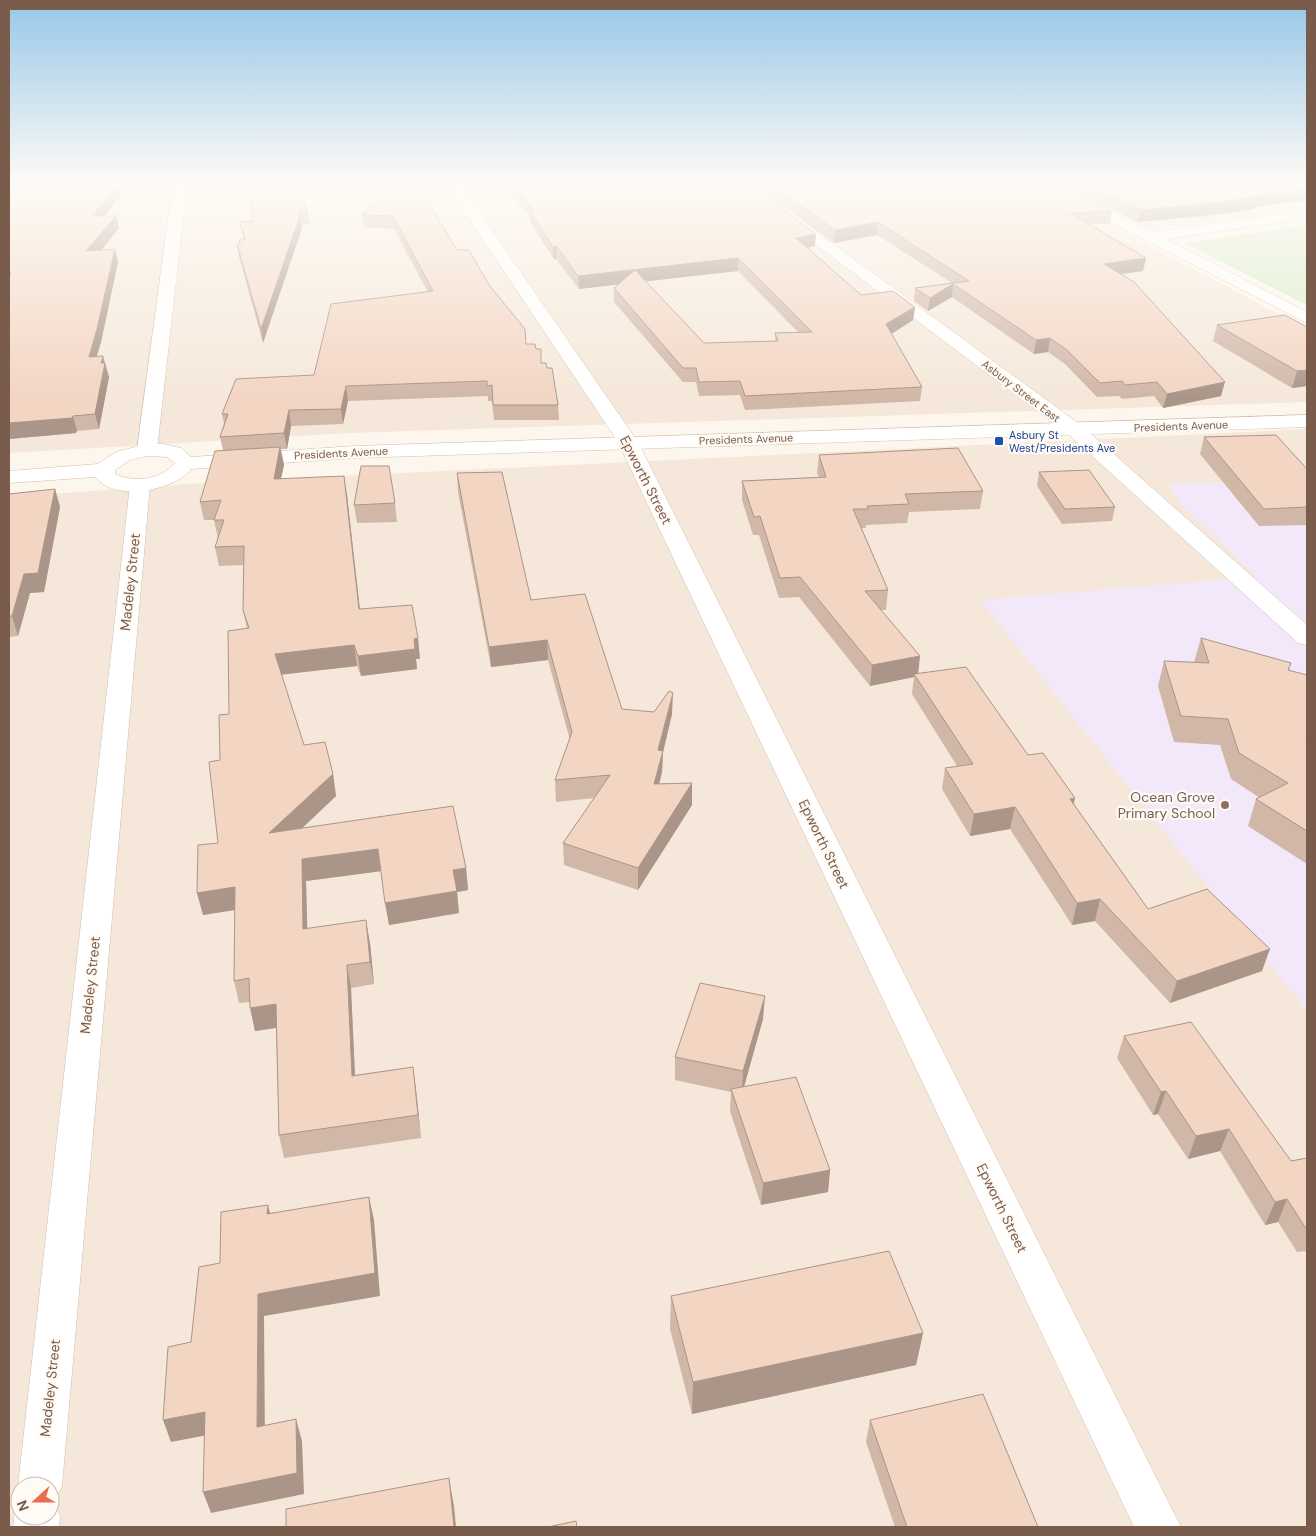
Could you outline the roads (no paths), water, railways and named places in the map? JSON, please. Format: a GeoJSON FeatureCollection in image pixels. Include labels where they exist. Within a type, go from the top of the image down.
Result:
{"type":"FeatureCollection","features":[{"type":"Feature","properties":{"kind":"street"},"geometry":{"type":"LineString","coordinates":[[147,450],[171,255]]}},
{"type":"Feature","properties":{"kind":"street","name":"Epworth Street"},"geometry":{"type":"LineString","coordinates":[[501,255],[628,442],[1158,1527]]}},
{"type":"Feature","properties":{"kind":"street","name":"Asbury Street East"},"geometry":{"type":"LineString","coordinates":[[838,255],[1074,430],[1307,638]]}},
{"type":"Feature","properties":{"kind":"street"},"geometry":{"type":"LineString","coordinates":[[1184,255],[1307,318]]}},
{"type":"Feature","properties":{"kind":"street","name":"Presidents Avenue"},"geometry":{"type":"LineString","coordinates":[[184,463],[355,452],[1307,421]]}},
{"type":"Feature","properties":{"kind":"street"},"geometry":{"type":"LineString","coordinates":[[147,450],[174,452],[182,457],[184,463],[181,470],[171,477],[140,485],[113,482],[106,477],[104,470],[109,463],[119,457],[147,450]]}},
{"type":"Feature","properties":{"kind":"street"},"geometry":{"type":"LineString","coordinates":[[9,477],[104,470]]}},
{"type":"Feature","properties":{"kind":"street","name":"Madeley Street"},"geometry":{"type":"LineString","coordinates":[[41,1476],[140,485]]}},
{"type":"Feature","properties":{"kind":"place","name":"Asbury St West/Presidents Ave"},"geometry":{"type":"Point","coordinates":[999,441]}},
{"type":"Feature","properties":{"kind":"place","name":"Ocean Grove Primary School"},"geometry":{"type":"Point","coordinates":[1225,805]}}]}
